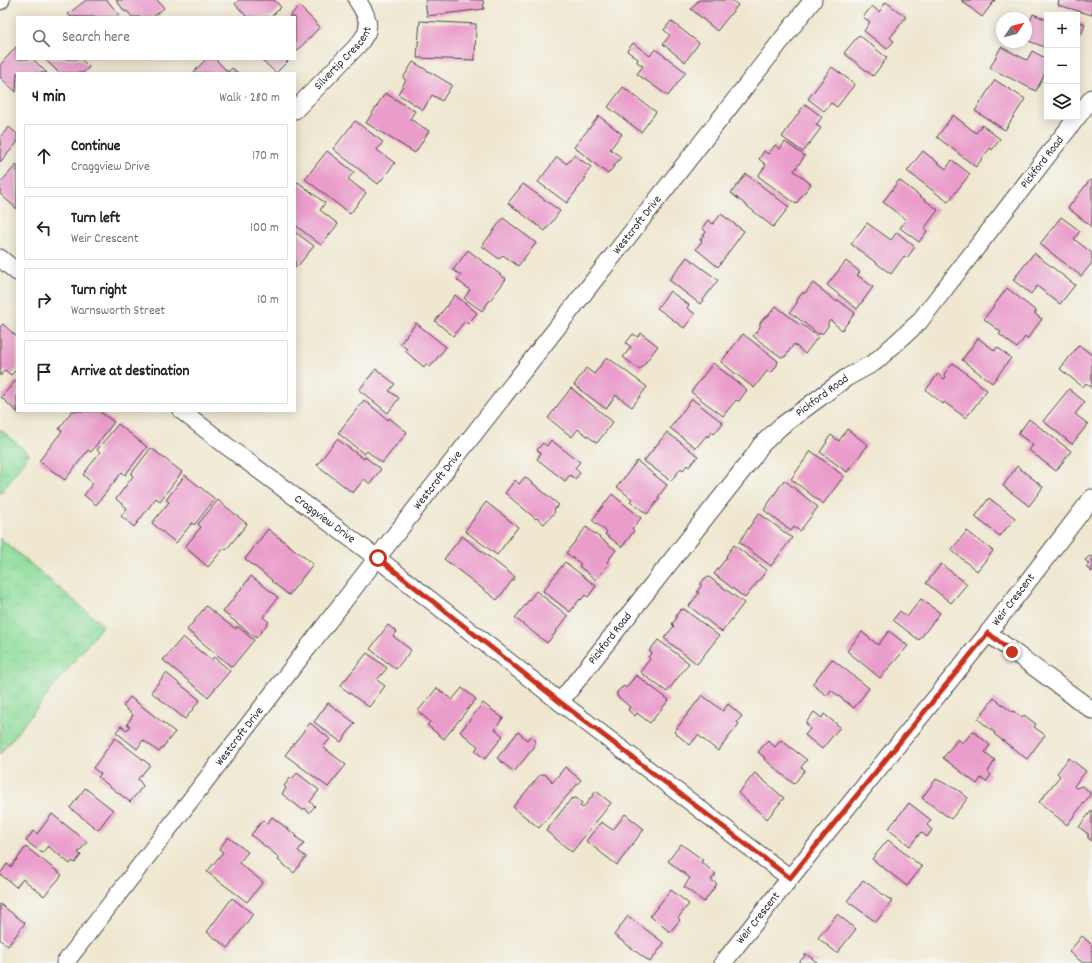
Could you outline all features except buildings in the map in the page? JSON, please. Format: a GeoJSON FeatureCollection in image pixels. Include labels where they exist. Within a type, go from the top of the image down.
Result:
{"type":"FeatureCollection","features":[{"type":"Feature","properties":{"kind":"street","name":"Silvertip Crescent"},"geometry":{"type":"LineString","coordinates":[[296,109],[360,43],[367,31],[365,11],[357,0]]}},
{"type":"Feature","properties":{"kind":"street","name":"Westcroft Drive"},"geometry":{"type":"LineString","coordinates":[[66,963],[378,558],[813,0]]}},
{"type":"Feature","properties":{"kind":"street","name":"Pickford Road"},"geometry":{"type":"LineString","coordinates":[[560,702],[761,445],[780,427],[846,378],[875,362],[919,322],[1092,98]]}},
{"type":"Feature","properties":{"kind":"street"},"geometry":{"type":"LineString","coordinates":[[0,258],[16,271]]}},
{"type":"Feature","properties":{"kind":"street","name":"Craggview Drive"},"geometry":{"type":"LineString","coordinates":[[183,412],[378,558],[560,702],[790,878]]}},
{"type":"Feature","properties":{"kind":"street","name":"Weir Crescent"},"geometry":{"type":"LineString","coordinates":[[723,963],[988,633],[1092,498]]}},
{"type":"Feature","properties":{"kind":"street"},"geometry":{"type":"LineString","coordinates":[[988,633],[1092,710]]}},
{"type":"Feature","properties":{"kind":"green space"},"geometry":{"type":"Polygon","coordinates":[[[0,429],[29,454],[0,494],[0,429]]]}},
{"type":"Feature","properties":{"kind":"green space"},"geometry":{"type":"Polygon","coordinates":[[[0,538],[103,625],[0,754],[0,538]]]}},
{"type":"Feature","properties":{"kind":"route"},"geometry":{"type":"LineString","coordinates":[[378,558],[560,702],[790,878],[988,633],[1012,652]]}}]}
